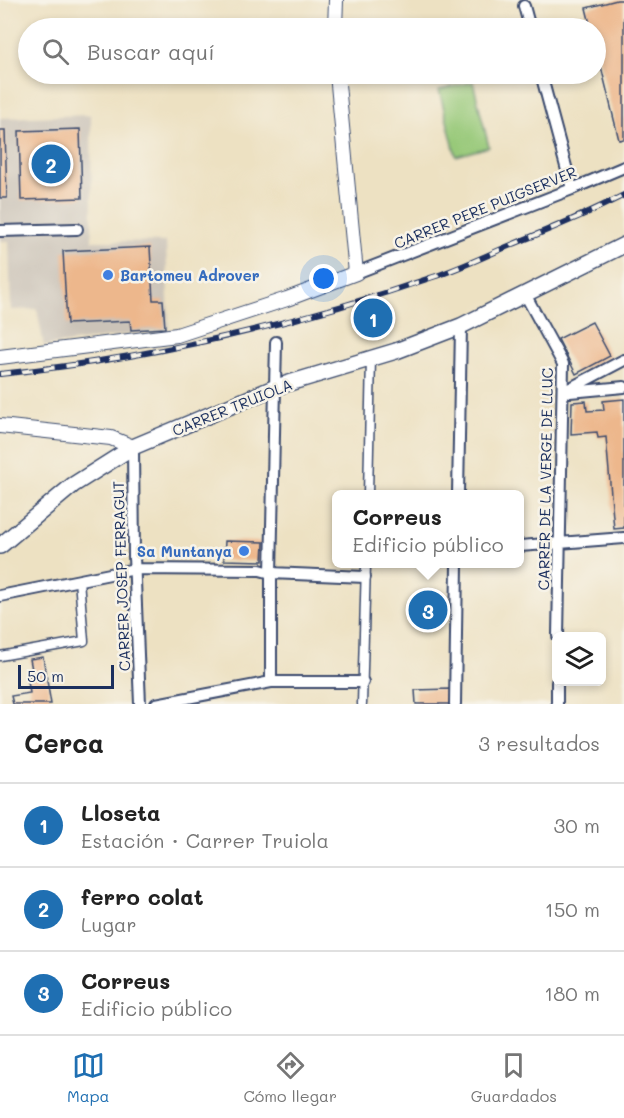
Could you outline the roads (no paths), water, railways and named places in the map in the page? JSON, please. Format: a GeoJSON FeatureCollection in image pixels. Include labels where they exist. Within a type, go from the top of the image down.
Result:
{"type":"FeatureCollection","features":[{"type":"Feature","properties":{"kind":"main road","name":"CARRER TRUIOLA"},"geometry":{"type":"LineString","coordinates":[[0,546],[73,485],[133,447],[276,387],[371,358],[461,326],[526,296],[624,245]]}},
{"type":"Feature","properties":{"kind":"street"},"geometry":{"type":"LineString","coordinates":[[335,18],[336,0]]}},
{"type":"Feature","properties":{"kind":"street"},"geometry":{"type":"LineString","coordinates":[[524,6],[527,18]]}},
{"type":"Feature","properties":{"kind":"street"},"geometry":{"type":"LineString","coordinates":[[0,357],[177,335],[287,299],[356,273],[337,84]]}},
{"type":"Feature","properties":{"kind":"street"},"geometry":{"type":"LineString","coordinates":[[544,84],[572,189]]}},
{"type":"Feature","properties":{"kind":"street","name":"CARRER PERE PUIGSERVER"},"geometry":{"type":"LineString","coordinates":[[356,273],[572,189],[624,166]]}},
{"type":"Feature","properties":{"kind":"street"},"geometry":{"type":"LineString","coordinates":[[0,231],[77,229]]}},
{"type":"Feature","properties":{"kind":"street","name":"CARRER DE LA VERGE DE LLUC"},"geometry":{"type":"LineString","coordinates":[[526,296],[563,364],[558,632]]}},
{"type":"Feature","properties":{"kind":"street"},"geometry":{"type":"LineString","coordinates":[[458,490],[461,326]]}},
{"type":"Feature","properties":{"kind":"street"},"geometry":{"type":"LineString","coordinates":[[271,682],[276,342]]}},
{"type":"Feature","properties":{"kind":"street"},"geometry":{"type":"LineString","coordinates":[[368,490],[371,358]]}},
{"type":"Feature","properties":{"kind":"street"},"geometry":{"type":"LineString","coordinates":[[563,392],[624,360]]}},
{"type":"Feature","properties":{"kind":"street"},"geometry":{"type":"LineString","coordinates":[[563,392],[624,387]]}},
{"type":"Feature","properties":{"kind":"street"},"geometry":{"type":"LineString","coordinates":[[0,426],[111,438],[133,447]]}},
{"type":"Feature","properties":{"kind":"street","name":"CARRER JOSEP FERRAGUT"},"geometry":{"type":"LineString","coordinates":[[133,447],[140,704]]}},
{"type":"Feature","properties":{"kind":"street"},"geometry":{"type":"LineString","coordinates":[[524,546],[624,538]]}},
{"type":"Feature","properties":{"kind":"street"},"geometry":{"type":"LineString","coordinates":[[362,704],[366,568]]}},
{"type":"Feature","properties":{"kind":"street"},"geometry":{"type":"LineString","coordinates":[[455,704],[457,568]]}},
{"type":"Feature","properties":{"kind":"street"},"geometry":{"type":"LineString","coordinates":[[0,596],[135,570],[260,570],[271,573],[365,577]]}},
{"type":"Feature","properties":{"kind":"street"},"geometry":{"type":"LineString","coordinates":[[0,656],[84,641],[80,580]]}},
{"type":"Feature","properties":{"kind":"street"},"geometry":{"type":"LineString","coordinates":[[156,704],[271,682],[363,682]]}},
{"type":"Feature","properties":{"kind":"street"},"geometry":{"type":"LineString","coordinates":[[557,686],[557,704]]}},
{"type":"Feature","properties":{"kind":"railway"},"geometry":{"type":"LineString","coordinates":[[0,374],[165,349],[219,338],[327,310],[454,269],[624,195]]}},
{"type":"Feature","properties":{"kind":"place","name":"ferro colat"},"geometry":{"type":"Point","coordinates":[51,164]}},
{"type":"Feature","properties":{"kind":"place","name":"Bartomeu Adrover"},"geometry":{"type":"Point","coordinates":[108,275]}},
{"type":"Feature","properties":{"kind":"place","name":"Lloseta"},"geometry":{"type":"Point","coordinates":[373,318]}},
{"type":"Feature","properties":{"kind":"place","name":"Sa Muntanya"},"geometry":{"type":"Point","coordinates":[244,551]}},
{"type":"Feature","properties":{"kind":"place","name":"Correus"},"geometry":{"type":"Point","coordinates":[428,610]}}]}
